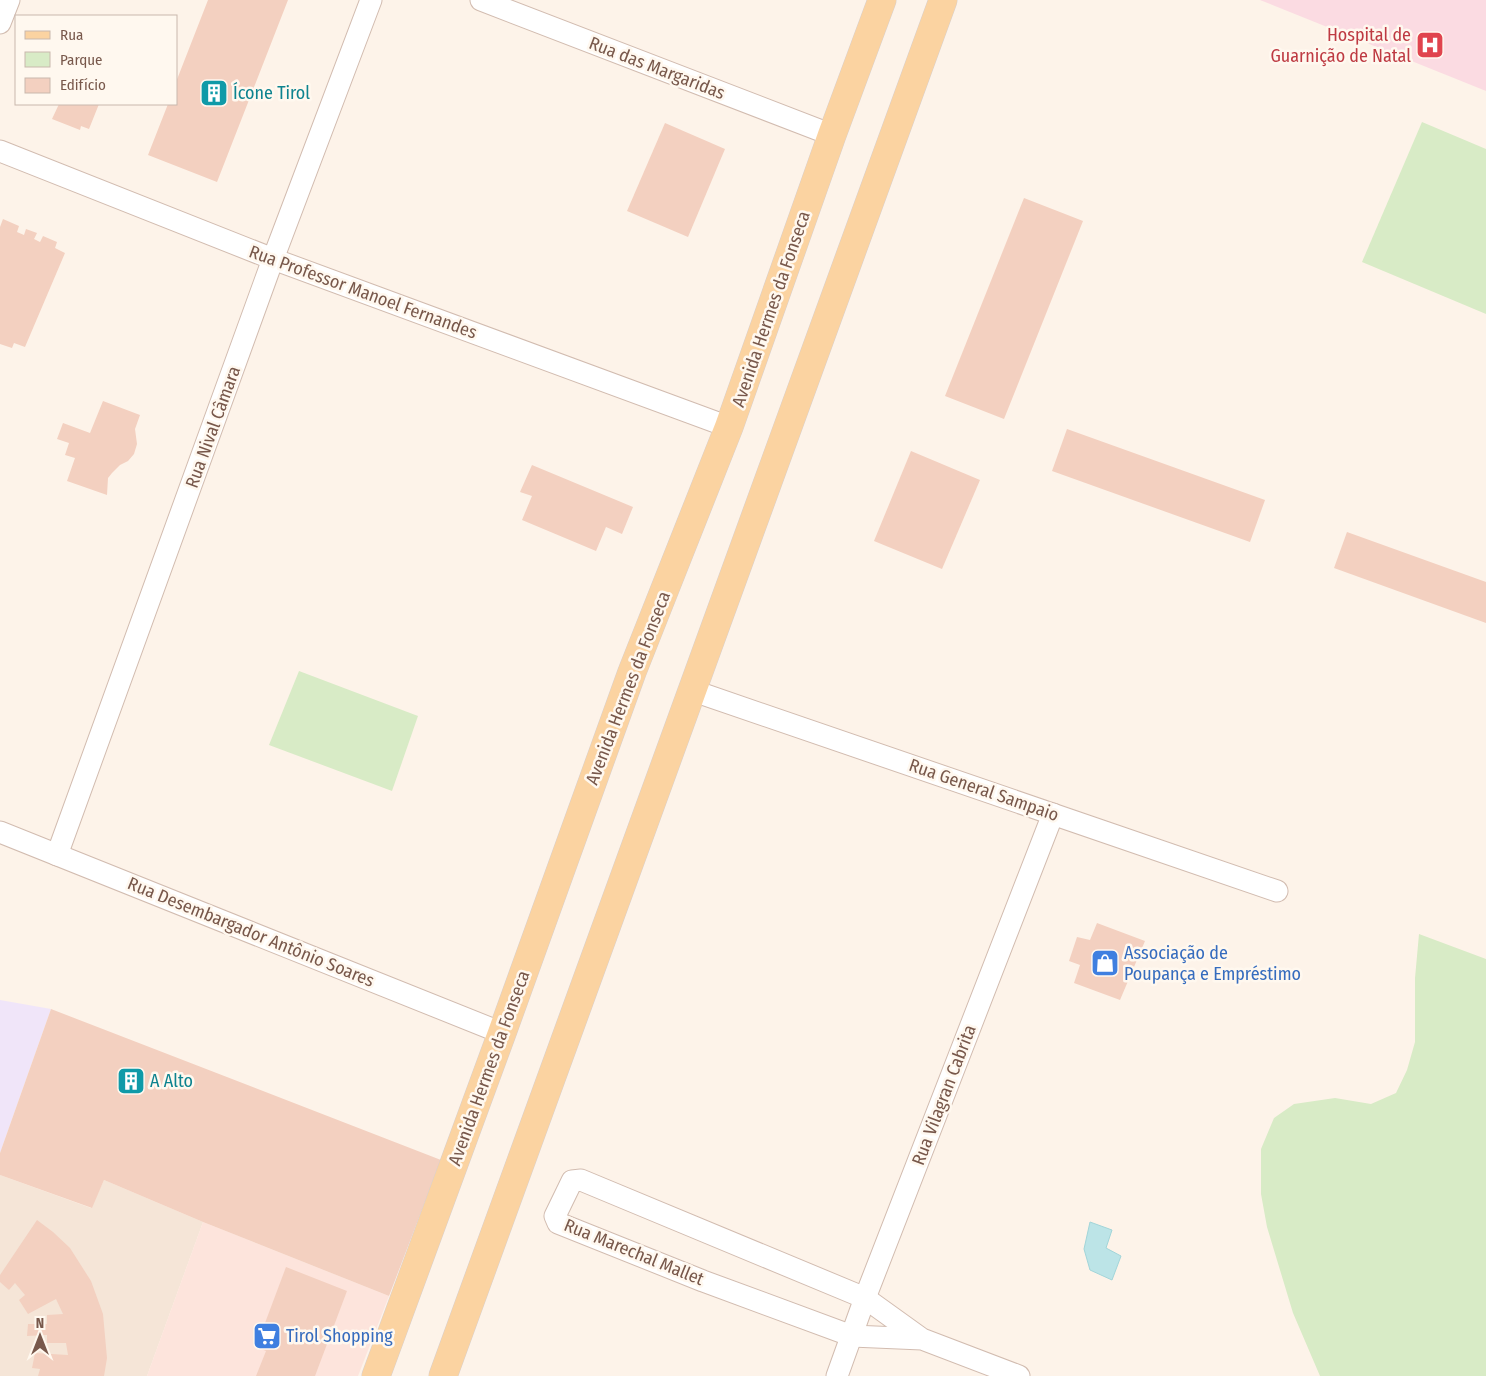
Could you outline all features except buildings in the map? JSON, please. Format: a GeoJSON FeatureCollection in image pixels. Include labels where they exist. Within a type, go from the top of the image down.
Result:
{"type":"FeatureCollection","features":[{"type":"Feature","properties":{"kind":"main road","name":"Avenida Hermes da Fonseca"},"geometry":{"type":"LineString","coordinates":[[376,1376],[632,672],[729,427],[832,135],[882,0]]}},
{"type":"Feature","properties":{"kind":"main road"},"geometry":{"type":"LineString","coordinates":[[442,1376],[943,0]]}},
{"type":"Feature","properties":{"kind":"street"},"geometry":{"type":"LineString","coordinates":[[0,23],[8,0]]}},
{"type":"Feature","properties":{"kind":"street","name":"Rua Nival Câmara"},"geometry":{"type":"LineString","coordinates":[[57,855],[273,259],[371,0]]}},
{"type":"Feature","properties":{"kind":"street","name":"Rua das Margaridas"},"geometry":{"type":"LineString","coordinates":[[482,0],[832,135]]}},
{"type":"Feature","properties":{"kind":"street","name":"Rua Professor Manoel Fernandes"},"geometry":{"type":"LineString","coordinates":[[0,151],[273,259],[729,427]]}},
{"type":"Feature","properties":{"kind":"street","name":"Rua General Sampaio"},"geometry":{"type":"LineString","coordinates":[[691,690],[1277,891]]}},
{"type":"Feature","properties":{"kind":"street","name":"Rua Vilagran Cabrita"},"geometry":{"type":"LineString","coordinates":[[837,1376],[865,1298],[1052,814]]}},
{"type":"Feature","properties":{"kind":"street","name":"Rua Desembargador Antônio Soares"},"geometry":{"type":"LineString","coordinates":[[0,832],[502,1033]]}},
{"type":"Feature","properties":{"kind":"street","name":"Rua Marechal Mallet"},"geometry":{"type":"LineString","coordinates":[[922,1339],[852,1336],[567,1227],[558,1223],[555,1216],[572,1181],[581,1180],[865,1298],[922,1339],[1019,1376]]}},
{"type":"Feature","properties":{"kind":"shaded area","name":"Hospital de Guarnição de Natal"},"geometry":{"type":"Polygon","coordinates":[[[1260,0],[1486,0],[1486,91],[1260,0]]]}},
{"type":"Feature","properties":{"kind":"shaded area"},"geometry":{"type":"Polygon","coordinates":[[[0,1000],[51,1009],[0,1153],[0,1000]]]}},
{"type":"Feature","properties":{"kind":"shaded area"},"geometry":{"type":"Polygon","coordinates":[[[0,1175],[91,1208],[104,1180],[203,1222],[147,1376],[0,1376],[0,1175]]]}},
{"type":"Feature","properties":{"kind":"shaded area","name":"Tirol Shopping"},"geometry":{"type":"Polygon","coordinates":[[[203,1222],[389,1296],[358,1376],[147,1376],[203,1222]]]}},
{"type":"Feature","properties":{"kind":"green space"},"geometry":{"type":"Polygon","coordinates":[[[1422,122],[1486,149],[1486,314],[1362,262],[1422,122]]]}},
{"type":"Feature","properties":{"kind":"green space"},"geometry":{"type":"Polygon","coordinates":[[[299,671],[418,716],[392,791],[269,745],[299,671]]]}},
{"type":"Feature","properties":{"kind":"green space"},"geometry":{"type":"Polygon","coordinates":[[[1419,934],[1486,959],[1486,1376],[1320,1376],[1293,1313],[1267,1227],[1261,1194],[1261,1149],[1274,1118],[1294,1104],[1335,1098],[1371,1104],[1396,1093],[1407,1070],[1415,1042],[1415,978],[1419,934]]]}},
{"type":"Feature","properties":{"kind":"water"},"geometry":{"type":"Polygon","coordinates":[[[1090,1222],[1112,1230],[1106,1248],[1121,1256],[1112,1280],[1090,1270],[1084,1249],[1090,1222]]]}},
{"type":"Feature","properties":{"kind":"place","name":"Hospital de Guarnição de Natal"},"geometry":{"type":"Point","coordinates":[1430,45]}},
{"type":"Feature","properties":{"kind":"place","name":"Ícone Tirol"},"geometry":{"type":"Point","coordinates":[214,93]}},
{"type":"Feature","properties":{"kind":"place","name":"Associação de Poupança e Empréstimo"},"geometry":{"type":"Point","coordinates":[1105,963]}},
{"type":"Feature","properties":{"kind":"place","name":"A Alto"},"geometry":{"type":"Point","coordinates":[131,1081]}},
{"type":"Feature","properties":{"kind":"place","name":"Tirol Shopping"},"geometry":{"type":"Point","coordinates":[267,1336]}}]}
